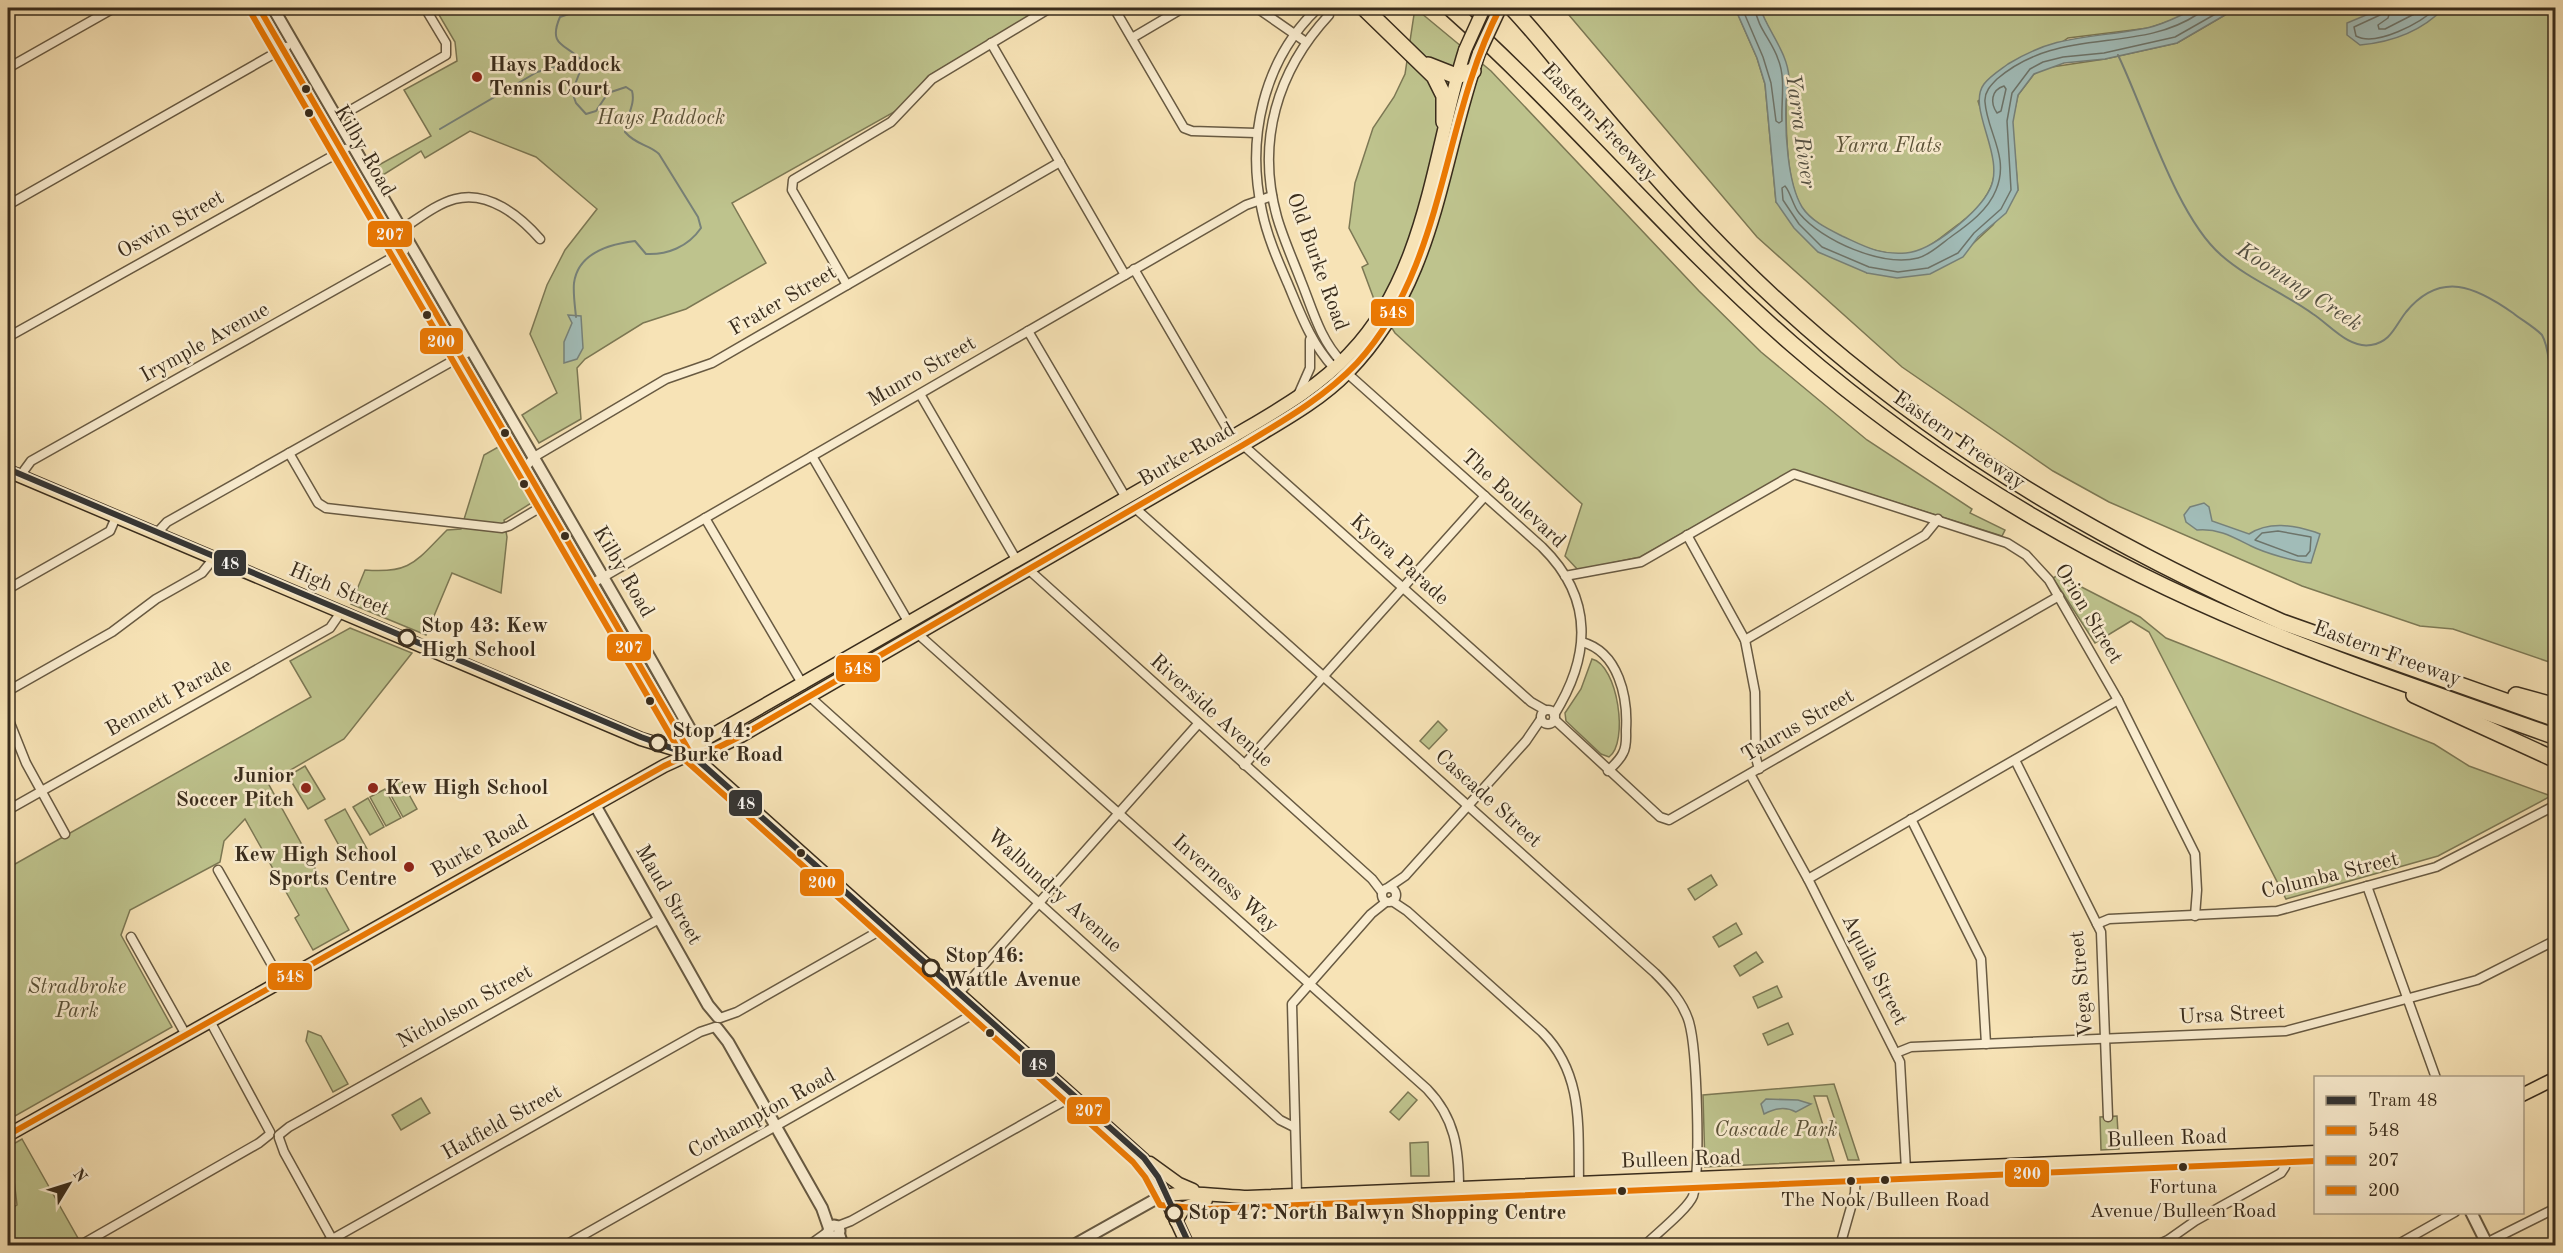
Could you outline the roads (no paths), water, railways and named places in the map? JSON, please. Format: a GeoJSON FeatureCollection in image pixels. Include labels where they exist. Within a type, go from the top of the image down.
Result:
{"type":"FeatureCollection","features":[{"type":"Feature","properties":{"kind":"highway"},"geometry":{"type":"LineString","coordinates":[[1364,8],[1434,76],[1444,96],[1444,122]]}},
{"type":"Feature","properties":{"kind":"highway","name":"Eastern Freeway"},"geometry":{"type":"LineString","coordinates":[[1450,8],[1528,80],[1697,254],[1765,320],[1818,365],[1940,458],[2021,511],[2147,579],[2316,652],[2556,737]]}},
{"type":"Feature","properties":{"kind":"highway","name":"Eastern Freeway"},"geometry":{"type":"LineString","coordinates":[[1512,8],[1665,188],[1772,296],[1852,366],[1966,452],[2093,530],[2204,586],[2283,622],[2556,718]]}},
{"type":"Feature","properties":{"kind":"highway"},"geometry":{"type":"LineString","coordinates":[[1420,60],[1443,73],[1456,76],[1473,71]]}},
{"type":"Feature","properties":{"kind":"highway"},"geometry":{"type":"LineString","coordinates":[[2316,652],[2556,760]]}},
{"type":"Feature","properties":{"kind":"highway"},"geometry":{"type":"LineString","coordinates":[[2463,685],[2556,706]]}},
{"type":"Feature","properties":{"kind":"main road","name":"Burke Road"},"geometry":{"type":"LineString","coordinates":[[1403,285],[1456,76],[1484,8]]}},
{"type":"Feature","properties":{"kind":"main road","name":"Burke Road"},"geometry":{"type":"LineString","coordinates":[[691,754],[699,743],[1126,498],[1244,445],[1312,402],[1369,332],[1403,285],[1430,229],[1473,71],[1500,8]]}},
{"type":"Feature","properties":{"kind":"main road","name":"Burke Road"},"geometry":{"type":"LineString","coordinates":[[8,1135],[668,764],[691,754],[716,749],[810,697],[1135,508],[1232,437],[1341,368]]}},
{"type":"Feature","properties":{"kind":"main road","name":"High Street"},"geometry":{"type":"LineString","coordinates":[[8,471],[640,739],[691,754]]}},
{"type":"Feature","properties":{"kind":"main road"},"geometry":{"type":"LineString","coordinates":[[957,594],[964,606]]}},
{"type":"Feature","properties":{"kind":"main road"},"geometry":{"type":"LineString","coordinates":[[691,754],[1137,1153],[1181,1185],[1210,1198]]}},
{"type":"Feature","properties":{"kind":"main road"},"geometry":{"type":"LineString","coordinates":[[2524,1094],[2556,1078]]}},
{"type":"Feature","properties":{"kind":"main road","name":"Bulleen Road"},"geometry":{"type":"LineString","coordinates":[[1165,1197],[1182,1192],[1210,1198],[1297,1195],[2314,1152]]}},
{"type":"Feature","properties":{"kind":"main road"},"geometry":{"type":"LineString","coordinates":[[1137,1153],[1151,1169],[1188,1245]]}},
{"type":"Feature","properties":{"kind":"main road"},"geometry":{"type":"LineString","coordinates":[[1176,1221],[1184,1208],[1210,1198]]}},
{"type":"Feature","properties":{"kind":"street"},"geometry":{"type":"LineString","coordinates":[[8,68],[114,8]]}},
{"type":"Feature","properties":{"kind":"street","name":"Kilby Road"},"geometry":{"type":"LineString","coordinates":[[259,8],[691,754]]}},
{"type":"Feature","properties":{"kind":"street","name":"Kilby Road"},"geometry":{"type":"LineString","coordinates":[[273,8],[679,709],[694,738],[691,754]]}},
{"type":"Feature","properties":{"kind":"street"},"geometry":{"type":"LineString","coordinates":[[337,118],[439,61],[448,50],[425,8]]}},
{"type":"Feature","properties":{"kind":"street"},"geometry":{"type":"LineString","coordinates":[[847,285],[792,190],[792,182],[797,176],[891,122],[932,79],[1050,8]]}},
{"type":"Feature","properties":{"kind":"street"},"geometry":{"type":"LineString","coordinates":[[1114,8],[1184,128],[1191,131],[1256,133]]}},
{"type":"Feature","properties":{"kind":"street"},"geometry":{"type":"LineString","coordinates":[[1131,38],[1183,8]]}},
{"type":"Feature","properties":{"kind":"street"},"geometry":{"type":"LineString","coordinates":[[1257,8],[1306,42]]}},
{"type":"Feature","properties":{"kind":"street","name":"Old Burke Road"},"geometry":{"type":"LineString","coordinates":[[1295,399],[1310,368],[1309,335],[1272,245],[1259,200],[1255,160],[1256,133],[1269,81],[1295,34],[1318,8]]}},
{"type":"Feature","properties":{"kind":"street","name":"Old Burke Road"},"geometry":{"type":"LineString","coordinates":[[1329,8],[1329,15],[1306,42],[1282,85],[1271,124],[1269,157],[1272,196],[1280,226],[1323,335],[1341,368]]}},
{"type":"Feature","properties":{"kind":"street"},"geometry":{"type":"LineString","coordinates":[[8,205],[293,42]]}},
{"type":"Feature","properties":{"kind":"street"},"geometry":{"type":"LineString","coordinates":[[991,43],[1125,275]]}},
{"type":"Feature","properties":{"kind":"street","name":"Oswin Street"},"geometry":{"type":"LineString","coordinates":[[8,337],[341,150],[353,146]]}},
{"type":"Feature","properties":{"kind":"street","name":"Frater Street"},"geometry":{"type":"LineString","coordinates":[[525,468],[534,457],[666,379],[712,363],[1060,162]]}},
{"type":"Feature","properties":{"kind":"street","name":"Munro Street"},"geometry":{"type":"LineString","coordinates":[[593,583],[1134,269],[1259,200],[1272,196]]}},
{"type":"Feature","properties":{"kind":"street"},"geometry":{"type":"LineString","coordinates":[[402,229],[449,201],[471,198],[508,210],[540,239]]}},
{"type":"Feature","properties":{"kind":"street","name":"Irymple Avenue"},"geometry":{"type":"LineString","coordinates":[[20,476],[31,461],[412,247]]}},
{"type":"Feature","properties":{"kind":"street"},"geometry":{"type":"LineString","coordinates":[[1134,269],[1232,437]]}},
{"type":"Feature","properties":{"kind":"street"},"geometry":{"type":"LineString","coordinates":[[1028,331],[1126,498]]}},
{"type":"Feature","properties":{"kind":"street","name":"Old Burke Road"},"geometry":{"type":"LineString","coordinates":[[1309,335],[1341,368]]}},
{"type":"Feature","properties":{"kind":"street"},"geometry":{"type":"LineString","coordinates":[[156,534],[166,522],[472,350]]}},
{"type":"Feature","properties":{"kind":"street","name":"The Boulevard"},"geometry":{"type":"LineString","coordinates":[[1297,1195],[1290,1010],[1294,1000],[1547,717],[1569,688],[1579,662],[1582,642],[1579,607],[1565,576],[1552,557],[1341,368]]}},
{"type":"Feature","properties":{"kind":"street"},"geometry":{"type":"LineString","coordinates":[[920,394],[1017,561]]}},
{"type":"Feature","properties":{"kind":"street","name":"Kyora Parade"},"geometry":{"type":"LineString","coordinates":[[1244,445],[1547,717]]}},
{"type":"Feature","properties":{"kind":"street"},"geometry":{"type":"LineString","coordinates":[[289,453],[318,503],[326,508],[502,528],[546,504]]}},
{"type":"Feature","properties":{"kind":"street"},"geometry":{"type":"LineString","coordinates":[[812,456],[909,623]]}},
{"type":"Feature","properties":{"kind":"street","name":"Orion Street"},"geometry":{"type":"LineString","coordinates":[[1687,535],[1791,475],[1803,475],[1998,538],[2018,549],[2035,563],[2059,596],[2118,700],[2193,849],[2198,916]]}},
{"type":"Feature","properties":{"kind":"street"},"geometry":{"type":"LineString","coordinates":[[1244,765],[1485,496]]}},
{"type":"Feature","properties":{"kind":"street","name":"Cascade Street"},"geometry":{"type":"LineString","coordinates":[[1135,508],[1655,973],[1678,999],[1689,1021],[1693,1045],[1698,1171],[1696,1179]]}},
{"type":"Feature","properties":{"kind":"street"},"geometry":{"type":"LineString","coordinates":[[8,589],[110,531],[116,517]]}},
{"type":"Feature","properties":{"kind":"street"},"geometry":{"type":"LineString","coordinates":[[705,518],[803,685]]}},
{"type":"Feature","properties":{"kind":"street"},"geometry":{"type":"LineString","coordinates":[[1745,640],[1925,535],[1938,519]]}},
{"type":"Feature","properties":{"kind":"street"},"geometry":{"type":"LineString","coordinates":[[1565,576],[1641,562],[1687,535],[1745,640],[1755,692],[1756,758],[1760,769]]}},
{"type":"Feature","properties":{"kind":"street"},"geometry":{"type":"LineString","coordinates":[[8,691],[112,632],[156,600],[202,573],[214,558]]}},
{"type":"Feature","properties":{"kind":"street","name":"Riverside Avenue"},"geometry":{"type":"LineString","coordinates":[[1028,569],[1542,1032],[1559,1051],[1570,1072],[1575,1094],[1579,1183]]}},
{"type":"Feature","properties":{"kind":"street","name":"Taurus Street"},"geometry":{"type":"LineString","coordinates":[[1547,717],[1666,820],[1748,776],[2059,596]]}},
{"type":"Feature","properties":{"kind":"street","name":"Bennett Parade"},"geometry":{"type":"LineString","coordinates":[[8,810],[330,628],[341,612]]}},
{"type":"Feature","properties":{"kind":"street","name":"Inverness Way"},"geometry":{"type":"LineString","coordinates":[[918,634],[1427,1089],[1442,1106],[1456,1139],[1459,1188]]}},
{"type":"Feature","properties":{"kind":"street"},"geometry":{"type":"LineString","coordinates":[[1582,642],[1596,648],[1609,662],[1620,679],[1623,691],[1626,746],[1622,755],[1608,771]]}},
{"type":"Feature","properties":{"kind":"street","name":"Walbundry Avenue"},"geometry":{"type":"LineString","coordinates":[[810,697],[1284,1123],[1294,1126]]}},
{"type":"Feature","properties":{"kind":"street"},"geometry":{"type":"LineString","coordinates":[[1808,879],[2118,700]]}},
{"type":"Feature","properties":{"kind":"street"},"geometry":{"type":"LineString","coordinates":[[666,713],[679,709],[698,731],[712,736]]}},
{"type":"Feature","properties":{"kind":"street"},"geometry":{"type":"LineString","coordinates":[[8,718],[26,763],[65,834]]}},
{"type":"Feature","properties":{"kind":"street"},"geometry":{"type":"LineString","coordinates":[[958,994],[1198,724]]}},
{"type":"Feature","properties":{"kind":"street","name":"Vega Street"},"geometry":{"type":"LineString","coordinates":[[2015,760],[2101,932],[2108,1117]]}},
{"type":"Feature","properties":{"kind":"street","name":"Aquila Street"},"geometry":{"type":"LineString","coordinates":[[1748,776],[1808,879],[1896,1053],[1902,1070],[1906,1170]]}},
{"type":"Feature","properties":{"kind":"street","name":"Maud Street"},"geometry":{"type":"LineString","coordinates":[[594,805],[843,1245]]}},
{"type":"Feature","properties":{"kind":"street","name":"Columba Street"},"geometry":{"type":"LineString","coordinates":[[2097,924],[2109,919],[2268,913],[2444,864],[2556,805]]}},
{"type":"Feature","properties":{"kind":"street"},"geometry":{"type":"LineString","coordinates":[[1911,819],[1981,959],[1986,1044]]}},
{"type":"Feature","properties":{"kind":"street"},"geometry":{"type":"LineString","coordinates":[[218,870],[281,981]]}},
{"type":"Feature","properties":{"kind":"street"},"geometry":{"type":"LineString","coordinates":[[2367,886],[2436,1076]]}},
{"type":"Feature","properties":{"kind":"street","name":"Nicholson Street"},"geometry":{"type":"LineString","coordinates":[[79,1245],[659,919]]}},
{"type":"Feature","properties":{"kind":"street","name":"Hatfield Street"},"geometry":{"type":"LineString","coordinates":[[320,1245],[334,1242],[874,934],[882,926]]}},
{"type":"Feature","properties":{"kind":"street"},"geometry":{"type":"LineString","coordinates":[[131,937],[186,1035]]}},
{"type":"Feature","properties":{"kind":"street","name":"Ursa Street"},"geometry":{"type":"LineString","coordinates":[[1896,1053],[1911,1047],[2286,1031],[2486,976],[2556,940]]}},
{"type":"Feature","properties":{"kind":"street","name":"Corhampton Road"},"geometry":{"type":"LineString","coordinates":[[564,1245],[977,1012]]}},
{"type":"Feature","properties":{"kind":"street"},"geometry":{"type":"LineString","coordinates":[[210,1021],[334,1242]]}},
{"type":"Feature","properties":{"kind":"street"},"geometry":{"type":"LineString","coordinates":[[808,1245],[1072,1096]]}},
{"type":"Feature","properties":{"kind":"street"},"geometry":{"type":"LineString","coordinates":[[1274,1112],[1294,1113]]}},
{"type":"Feature","properties":{"kind":"street"},"geometry":{"type":"LineString","coordinates":[[2155,1245],[2168,1240],[2180,1226],[2195,1221],[2281,1173],[2285,1167],[2286,1154]]}},
{"type":"Feature","properties":{"kind":"street"},"geometry":{"type":"LineString","coordinates":[[1840,1245],[1855,1193],[1856,1172]]}},
{"type":"Feature","properties":{"kind":"street"},"geometry":{"type":"LineString","coordinates":[[1644,1245],[1689,1202],[1696,1179]]}},
{"type":"Feature","properties":{"kind":"street"},"geometry":{"type":"LineString","coordinates":[[1072,1245],[1154,1200],[1165,1197]]}},
{"type":"Feature","properties":{"kind":"street"},"geometry":{"type":"LineString","coordinates":[[2472,1214],[2491,1245],[2556,1208]]}},
{"type":"Feature","properties":{"kind":"street"},"geometry":{"type":"LineString","coordinates":[[2395,1245],[2451,1214]]}},
{"type":"Feature","properties":{"kind":"street"},"geometry":{"type":"LineString","coordinates":[[2146,1245],[2168,1240]]}},
{"type":"Feature","properties":{"kind":"water"},"geometry":{"type":"Polygon","coordinates":[[[2201,7],[2237,8],[2177,43],[2105,59],[2064,63],[2034,74],[2018,95],[2013,122],[2018,190],[2006,213],[1978,237],[1963,257],[1930,274],[1897,278],[1867,273],[1818,252],[1794,228],[1776,202],[1765,84],[1757,58],[1735,8],[1760,8],[1785,60],[1789,78],[1786,101],[1788,156],[1793,184],[1802,207],[1815,220],[1858,244],[1888,253],[1906,253],[1929,245],[1954,229],[1976,208],[1990,189],[1994,176],[1993,162],[1982,119],[1980,94],[1984,84],[1998,71],[2026,54],[2059,42],[2147,28],[2201,7]]]}},
{"type":"Feature","properties":{"kind":"water"},"geometry":{"type":"Polygon","coordinates":[[[2383,8],[2444,8],[2426,23],[2395,38],[2360,45],[2347,35],[2347,23],[2383,8]]]}},
{"type":"Feature","properties":{"kind":"water"},"geometry":{"type":"Polygon","coordinates":[[[568,315],[581,316],[583,348],[577,359],[564,363],[564,342],[572,323],[568,315]]]}},
{"type":"Feature","properties":{"kind":"water"},"geometry":{"type":"Polygon","coordinates":[[[2204,503],[2209,507],[2212,521],[2249,534],[2265,527],[2281,526],[2320,534],[2311,563],[2257,549],[2219,532],[2197,530],[2186,522],[2184,515],[2190,507],[2204,503]]]}},
{"type":"Feature","properties":{"kind":"water"},"geometry":{"type":"Polygon","coordinates":[[[1766,1099],[1798,1100],[1811,1104],[1796,1112],[1780,1109],[1764,1114],[1761,1104],[1766,1099]]]}},
{"type":"Feature","properties":{"kind":"waterway"},"geometry":{"type":"LineString","coordinates":[[576,317],[574,283],[577,273],[588,257],[606,248],[635,241],[646,254],[662,253],[677,249],[696,235],[701,228],[698,217],[659,154],[634,140],[625,132],[633,101],[632,91],[626,87],[608,93],[596,111],[586,114],[576,103],[572,92],[581,69],[581,60],[560,44],[556,34],[560,17],[586,8]]}},
{"type":"Feature","properties":{"kind":"waterway","name":"Koonung Creek"},"geometry":{"type":"LineString","coordinates":[[2118,55],[2163,161],[2190,215],[2205,238],[2232,264],[2302,306],[2347,340],[2363,345],[2383,341],[2392,333],[2406,312],[2419,299],[2432,291],[2445,287],[2472,290],[2499,304],[2542,335],[2556,388]]}},
{"type":"Feature","properties":{"kind":"waterway"},"geometry":{"type":"LineString","coordinates":[[440,129],[537,72],[581,60]]}},
{"type":"Feature","properties":{"kind":"tram line","name":"48"},"geometry":{"type":"LineString","coordinates":[[8,469],[641,737],[693,756],[1144,1158],[1158,1177],[1190,1246]]}},
{"type":"Feature","properties":{"kind":"place","name":"Hays Paddock Tennis Court"},"geometry":{"type":"Point","coordinates":[477,77]}},
{"type":"Feature","properties":{"kind":"place","name":"Stop 43: Kew High School"},"geometry":{"type":"Point","coordinates":[407,638]}},
{"type":"Feature","properties":{"kind":"place","name":"Stop 44: Burke Road"},"geometry":{"type":"Point","coordinates":[658,743]}},
{"type":"Feature","properties":{"kind":"place","name":"Junior Soccer Pitch"},"geometry":{"type":"Point","coordinates":[306,788]}},
{"type":"Feature","properties":{"kind":"place","name":"Kew High School"},"geometry":{"type":"Point","coordinates":[373,788]}},
{"type":"Feature","properties":{"kind":"place","name":"Kew High School Sports Centre"},"geometry":{"type":"Point","coordinates":[409,867]}},
{"type":"Feature","properties":{"kind":"place","name":"Stop 46: Wattle Avenue"},"geometry":{"type":"Point","coordinates":[931,968]}},
{"type":"Feature","properties":{"kind":"place","name":"Fortuna Avenue/Bulleen Road"},"geometry":{"type":"Point","coordinates":[2183,1167]}},
{"type":"Feature","properties":{"kind":"place","name":"The Nook/Bulleen Road"},"geometry":{"type":"Point","coordinates":[1885,1180]}},
{"type":"Feature","properties":{"kind":"place","name":"Stop 47: North Balwyn Shopping Centre"},"geometry":{"type":"Point","coordinates":[1174,1213]}},
{"type":"Feature","properties":{"kind":"park label","name":"Hays Paddock"},"geometry":{"type":"Point","coordinates":[661,118]}},
{"type":"Feature","properties":{"kind":"park label","name":"Yarra Flats"},"geometry":{"type":"Point","coordinates":[1888,146]}},
{"type":"Feature","properties":{"kind":"park label","name":"Stradbroke Park"},"geometry":{"type":"Point","coordinates":[77,999]}},
{"type":"Feature","properties":{"kind":"park label","name":"Cascade Park"},"geometry":{"type":"Point","coordinates":[1776,1130]}},
{"type":"Feature","properties":{"kind":"water label","name":"Yarra River"},"geometry":{"type":"Point","coordinates":[1800,131]}}]}
